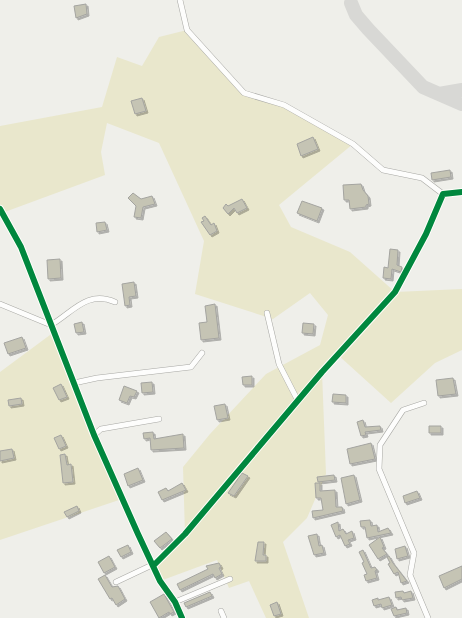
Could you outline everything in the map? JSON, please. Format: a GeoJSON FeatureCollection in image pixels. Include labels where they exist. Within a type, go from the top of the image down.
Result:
{"type":"FeatureCollection","features":[{"type":"Feature","properties":{"kind":"street"},"geometry":{"type":"LineString","coordinates":[[180,0],[187,30],[244,93],[284,105],[353,144],[383,170],[422,178],[443,194],[462,192]]}},
{"type":"Feature","properties":{"kind":"street"},"geometry":{"type":"LineString","coordinates":[[116,582],[153,565],[185,534],[298,400],[395,292],[426,234],[443,194]]}},
{"type":"Feature","properties":{"kind":"street"},"geometry":{"type":"LineString","coordinates":[[0,209],[21,247],[94,435],[160,581],[175,602],[182,618]]}},
{"type":"Feature","properties":{"kind":"street"},"geometry":{"type":"LineString","coordinates":[[51,325],[65,316],[73,308],[92,298],[107,298],[115,302]]}},
{"type":"Feature","properties":{"kind":"street"},"geometry":{"type":"LineString","coordinates":[[0,304],[51,325]]}},
{"type":"Feature","properties":{"kind":"street"},"geometry":{"type":"LineString","coordinates":[[267,312],[279,364],[298,400]]}},
{"type":"Feature","properties":{"kind":"street"},"geometry":{"type":"LineString","coordinates":[[74,383],[97,378],[191,367],[202,353]]}},
{"type":"Feature","properties":{"kind":"street"},"geometry":{"type":"LineString","coordinates":[[424,403],[403,410],[380,445],[379,469],[414,553],[410,575],[428,618]]}},
{"type":"Feature","properties":{"kind":"street"},"geometry":{"type":"LineString","coordinates":[[94,435],[101,429],[159,419]]}},
{"type":"Feature","properties":{"kind":"street"},"geometry":{"type":"LineString","coordinates":[[175,602],[230,579]]}},
{"type":"Feature","properties":{"kind":"street"},"geometry":{"type":"LineString","coordinates":[[221,611],[224,618]]}},
{"type":"Feature","properties":{"kind":"shaded area"},"geometry":{"type":"Polygon","coordinates":[[[187,30],[244,93],[284,105],[353,144],[279,205],[291,227],[350,252],[395,292],[462,289],[462,350],[435,363],[391,403],[338,355],[322,372],[326,474],[307,518],[283,542],[309,618],[266,618],[249,581],[229,588],[217,560],[160,581],[153,566],[185,534],[183,467],[210,434],[266,374],[320,345],[328,315],[310,293],[273,319],[195,294],[204,241],[159,143],[107,123],[101,152],[105,175],[2,213],[0,209],[0,126],[102,107],[117,57],[142,66],[159,37],[187,30]]]}},
{"type":"Feature","properties":{"kind":"shaded area"},"geometry":{"type":"Polygon","coordinates":[[[54,332],[122,499],[0,540],[0,372],[54,332]]]}},
{"type":"Feature","properties":{"kind":"building"},"geometry":{"type":"Polygon","coordinates":[[[86,4],[87,14],[76,18],[74,6],[86,4]]]}},
{"type":"Feature","properties":{"kind":"building"},"geometry":{"type":"Polygon","coordinates":[[[142,98],[146,111],[135,114],[131,101],[142,98]]]}},
{"type":"Feature","properties":{"kind":"building"},"geometry":{"type":"Polygon","coordinates":[[[313,137],[318,149],[301,156],[297,144],[313,137]]]}},
{"type":"Feature","properties":{"kind":"building"},"geometry":{"type":"Polygon","coordinates":[[[450,170],[451,177],[432,180],[431,173],[450,170]]]}},
{"type":"Feature","properties":{"kind":"building"},"geometry":{"type":"Polygon","coordinates":[[[361,184],[363,190],[368,196],[369,204],[366,205],[366,207],[350,209],[349,200],[344,200],[343,185],[361,184]]]}},
{"type":"Feature","properties":{"kind":"building"},"geometry":{"type":"Polygon","coordinates":[[[133,193],[141,199],[152,196],[155,204],[143,207],[141,218],[134,217],[136,206],[128,198],[133,193]]]}},
{"type":"Feature","properties":{"kind":"building"},"geometry":{"type":"Polygon","coordinates":[[[242,199],[247,208],[237,213],[234,208],[228,214],[223,208],[226,204],[228,206],[242,199]]]}},
{"type":"Feature","properties":{"kind":"building"},"geometry":{"type":"Polygon","coordinates":[[[302,201],[322,208],[317,221],[297,213],[302,201]]]}},
{"type":"Feature","properties":{"kind":"building"},"geometry":{"type":"Polygon","coordinates":[[[205,216],[211,225],[214,223],[217,231],[210,235],[201,222],[204,221],[202,218],[205,216]]]}},
{"type":"Feature","properties":{"kind":"building"},"geometry":{"type":"Polygon","coordinates":[[[105,222],[107,230],[97,232],[96,223],[105,222]]]}},
{"type":"Feature","properties":{"kind":"building"},"geometry":{"type":"Polygon","coordinates":[[[390,249],[398,250],[397,265],[402,267],[401,272],[392,269],[391,279],[383,278],[384,267],[388,268],[390,249]]]}},
{"type":"Feature","properties":{"kind":"building"},"geometry":{"type":"Polygon","coordinates":[[[60,259],[61,278],[48,279],[47,260],[60,259]]]}},
{"type":"Feature","properties":{"kind":"building"},"geometry":{"type":"Polygon","coordinates":[[[134,282],[136,296],[129,297],[130,305],[125,306],[122,284],[134,282]]]}},
{"type":"Feature","properties":{"kind":"building"},"geometry":{"type":"Polygon","coordinates":[[[215,304],[219,338],[201,340],[199,323],[207,322],[205,306],[215,304]]]}},
{"type":"Feature","properties":{"kind":"building"},"geometry":{"type":"Polygon","coordinates":[[[82,322],[84,332],[76,333],[74,324],[82,322]]]}},
{"type":"Feature","properties":{"kind":"building"},"geometry":{"type":"Polygon","coordinates":[[[303,323],[314,324],[313,334],[302,333],[303,323]]]}},
{"type":"Feature","properties":{"kind":"building"},"geometry":{"type":"Polygon","coordinates":[[[22,337],[26,348],[8,354],[4,343],[22,337]]]}},
{"type":"Feature","properties":{"kind":"building"},"geometry":{"type":"Polygon","coordinates":[[[252,376],[252,385],[243,385],[242,377],[252,376]]]}},
{"type":"Feature","properties":{"kind":"building"},"geometry":{"type":"Polygon","coordinates":[[[453,378],[456,394],[438,396],[436,380],[453,378]]]}},
{"type":"Feature","properties":{"kind":"building"},"geometry":{"type":"Polygon","coordinates":[[[152,382],[153,392],[142,393],[141,383],[152,382]]]}},
{"type":"Feature","properties":{"kind":"building"},"geometry":{"type":"Polygon","coordinates":[[[61,384],[67,397],[59,400],[53,388],[61,384]]]}},
{"type":"Feature","properties":{"kind":"building"},"geometry":{"type":"Polygon","coordinates":[[[124,386],[137,391],[134,397],[130,396],[127,403],[119,400],[124,386]]]}},
{"type":"Feature","properties":{"kind":"building"},"geometry":{"type":"Polygon","coordinates":[[[333,394],[346,395],[346,403],[332,402],[333,394]]]}},
{"type":"Feature","properties":{"kind":"building"},"geometry":{"type":"Polygon","coordinates":[[[21,398],[22,404],[9,406],[8,400],[21,398]]]}},
{"type":"Feature","properties":{"kind":"building"},"geometry":{"type":"Polygon","coordinates":[[[225,404],[228,418],[217,420],[214,406],[225,404]]]}},
{"type":"Feature","properties":{"kind":"building"},"geometry":{"type":"Polygon","coordinates":[[[363,420],[365,427],[380,426],[381,430],[365,432],[366,435],[361,436],[357,422],[363,420]]]}},
{"type":"Feature","properties":{"kind":"building"},"geometry":{"type":"Polygon","coordinates":[[[429,426],[441,426],[441,433],[429,433],[429,426]]]}},
{"type":"Feature","properties":{"kind":"building"},"geometry":{"type":"Polygon","coordinates":[[[153,432],[154,439],[183,434],[184,448],[151,450],[150,438],[144,439],[143,433],[153,432]]]}},
{"type":"Feature","properties":{"kind":"building"},"geometry":{"type":"Polygon","coordinates":[[[61,435],[66,446],[59,449],[54,438],[61,435]]]}},
{"type":"Feature","properties":{"kind":"building"},"geometry":{"type":"Polygon","coordinates":[[[371,443],[375,459],[350,464],[347,449],[371,443]]]}},
{"type":"Feature","properties":{"kind":"building"},"geometry":{"type":"Polygon","coordinates":[[[12,449],[14,458],[0,461],[0,451],[12,449]]]}},
{"type":"Feature","properties":{"kind":"building"},"geometry":{"type":"Polygon","coordinates":[[[65,454],[67,465],[71,464],[73,482],[63,483],[60,455],[65,454]]]}},
{"type":"Feature","properties":{"kind":"building"},"geometry":{"type":"Polygon","coordinates":[[[138,468],[143,480],[128,486],[124,474],[138,468]]]}},
{"type":"Feature","properties":{"kind":"building"},"geometry":{"type":"Polygon","coordinates":[[[242,473],[248,476],[234,496],[228,493],[242,473]]]}},
{"type":"Feature","properties":{"kind":"building"},"geometry":{"type":"Polygon","coordinates":[[[334,475],[335,480],[318,482],[317,477],[334,475]]]}},
{"type":"Feature","properties":{"kind":"building"},"geometry":{"type":"Polygon","coordinates":[[[354,475],[360,500],[346,504],[341,478],[354,475]]]}},
{"type":"Feature","properties":{"kind":"building"},"geometry":{"type":"Polygon","coordinates":[[[182,483],[186,490],[162,500],[158,492],[166,488],[168,491],[182,483]]]}},
{"type":"Feature","properties":{"kind":"building"},"geometry":{"type":"Polygon","coordinates":[[[315,483],[320,483],[320,491],[335,490],[336,507],[342,507],[343,511],[313,518],[312,511],[323,510],[321,498],[316,498],[315,483]]]}},
{"type":"Feature","properties":{"kind":"building"},"geometry":{"type":"Polygon","coordinates":[[[417,491],[420,498],[405,503],[403,496],[417,491]]]}},
{"type":"Feature","properties":{"kind":"building"},"geometry":{"type":"Polygon","coordinates":[[[77,506],[79,511],[67,517],[64,512],[77,506]]]}},
{"type":"Feature","properties":{"kind":"building"},"geometry":{"type":"Polygon","coordinates":[[[370,520],[371,526],[377,525],[378,532],[388,528],[391,533],[367,538],[365,527],[361,527],[360,521],[370,520]]]}},
{"type":"Feature","properties":{"kind":"building"},"geometry":{"type":"Polygon","coordinates":[[[338,522],[339,531],[343,529],[346,534],[352,531],[354,538],[348,540],[350,544],[345,546],[340,535],[336,537],[331,525],[338,522]]]}},
{"type":"Feature","properties":{"kind":"building"},"geometry":{"type":"Polygon","coordinates":[[[166,532],[172,539],[160,548],[154,541],[166,532]]]}},
{"type":"Feature","properties":{"kind":"building"},"geometry":{"type":"Polygon","coordinates":[[[317,534],[319,546],[322,545],[324,553],[314,555],[308,536],[317,534]]]}},
{"type":"Feature","properties":{"kind":"building"},"geometry":{"type":"Polygon","coordinates":[[[380,537],[384,547],[382,548],[387,554],[378,559],[369,545],[380,537]]]}},
{"type":"Feature","properties":{"kind":"building"},"geometry":{"type":"Polygon","coordinates":[[[258,542],[264,542],[263,555],[266,555],[266,561],[255,561],[258,542]]]}},
{"type":"Feature","properties":{"kind":"building"},"geometry":{"type":"Polygon","coordinates":[[[128,545],[131,552],[121,557],[117,550],[128,545]]]}},
{"type":"Feature","properties":{"kind":"building"},"geometry":{"type":"Polygon","coordinates":[[[405,546],[408,556],[397,559],[395,549],[405,546]]]}},
{"type":"Feature","properties":{"kind":"building"},"geometry":{"type":"Polygon","coordinates":[[[363,550],[371,568],[375,567],[377,570],[375,571],[377,578],[366,581],[364,575],[367,574],[362,563],[364,562],[359,552],[363,550]]]}},
{"type":"Feature","properties":{"kind":"building"},"geometry":{"type":"Polygon","coordinates":[[[109,556],[115,567],[104,573],[98,562],[109,556]]]}},
{"type":"Feature","properties":{"kind":"building"},"geometry":{"type":"Polygon","coordinates":[[[389,556],[407,581],[401,583],[398,572],[394,574],[388,564],[390,563],[387,557],[389,556]]]}},
{"type":"Feature","properties":{"kind":"building"},"geometry":{"type":"Polygon","coordinates":[[[219,563],[221,567],[219,568],[222,574],[215,578],[213,574],[180,590],[177,584],[208,569],[206,566],[219,563]]]}},
{"type":"Feature","properties":{"kind":"building"},"geometry":{"type":"Polygon","coordinates":[[[462,566],[462,579],[444,588],[439,576],[462,566]]]}},
{"type":"Feature","properties":{"kind":"building"},"geometry":{"type":"Polygon","coordinates":[[[105,575],[112,587],[118,586],[125,599],[116,605],[112,598],[110,599],[98,579],[105,575]]]}},
{"type":"Feature","properties":{"kind":"building"},"geometry":{"type":"Polygon","coordinates":[[[403,591],[404,593],[411,591],[413,598],[402,600],[401,597],[396,598],[395,592],[403,591]]]}},
{"type":"Feature","properties":{"kind":"building"},"geometry":{"type":"Polygon","coordinates":[[[210,592],[212,596],[186,607],[184,603],[210,592]]]}},
{"type":"Feature","properties":{"kind":"building"},"geometry":{"type":"Polygon","coordinates":[[[164,594],[174,612],[170,614],[169,612],[159,618],[150,602],[164,594]]]}},
{"type":"Feature","properties":{"kind":"building"},"geometry":{"type":"Polygon","coordinates":[[[389,597],[392,605],[382,608],[381,604],[374,606],[372,600],[389,597]]]}},
{"type":"Feature","properties":{"kind":"building"},"geometry":{"type":"Polygon","coordinates":[[[277,602],[281,614],[274,616],[270,605],[277,602]]]}},
{"type":"Feature","properties":{"kind":"building"},"geometry":{"type":"Polygon","coordinates":[[[396,607],[397,610],[406,608],[407,613],[394,616],[391,609],[396,607]]]}},
{"type":"Feature","properties":{"kind":"taxiway"},"geometry":{"type":"LineString","coordinates":[[351,3],[356,15],[423,87],[439,94],[462,90]]}},
{"type":"Feature","properties":{"kind":"taxiway"},"geometry":{"type":"LineString","coordinates":[[439,94],[462,104]]}},
{"type":"Feature","properties":{"kind":"cycle path"},"geometry":{"type":"LineString","coordinates":[[153,566],[185,534],[322,372],[395,292],[426,234],[443,194],[462,192]]}},
{"type":"Feature","properties":{"kind":"cycle path"},"geometry":{"type":"LineString","coordinates":[[0,209],[21,247],[94,435],[138,534],[160,581],[175,602],[182,618]]}}]}
